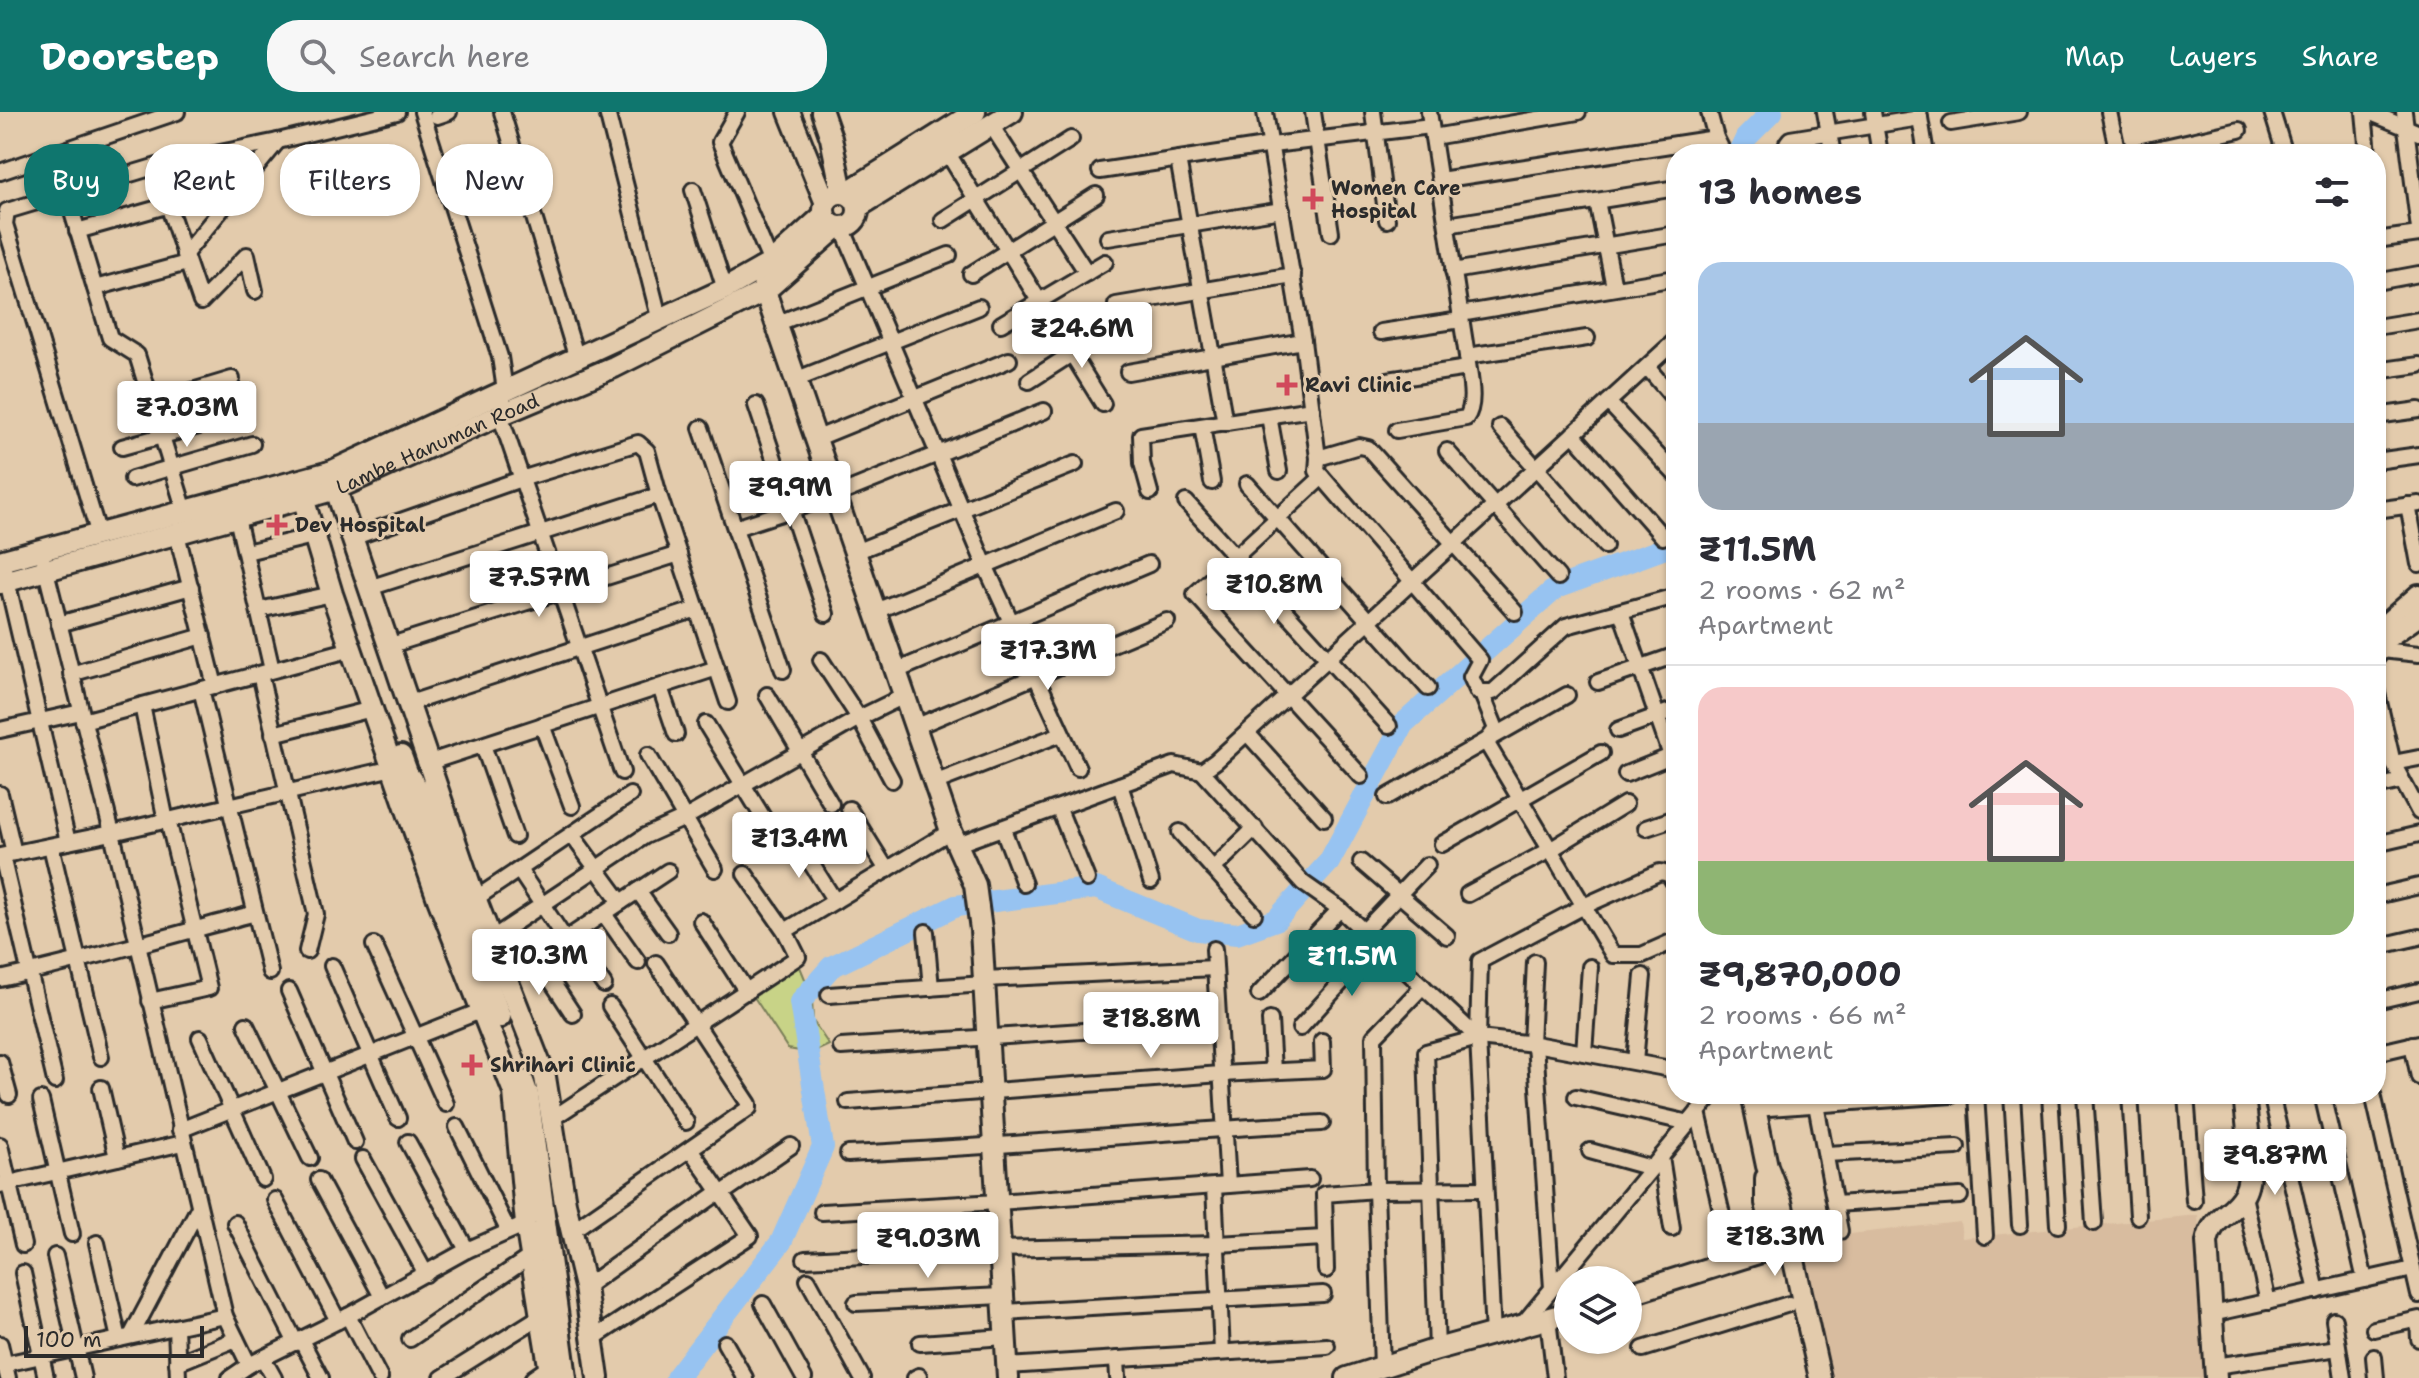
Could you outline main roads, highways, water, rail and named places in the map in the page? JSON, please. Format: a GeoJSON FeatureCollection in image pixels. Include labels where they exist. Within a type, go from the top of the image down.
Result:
{"type":"FeatureCollection","features":[{"type":"Feature","properties":{"kind":"main road"},"geometry":{"type":"LineString","coordinates":[[789,112],[839,209]]}},
{"type":"Feature","properties":{"kind":"main road"},"geometry":{"type":"LineString","coordinates":[[822,112],[831,138],[839,209]]}},
{"type":"Feature","properties":{"kind":"main road","name":"Lambe Hanuman Road"},"geometry":{"type":"LineString","coordinates":[[335,486],[505,390],[725,289],[766,266],[839,209],[983,118],[1012,112]]}},
{"type":"Feature","properties":{"kind":"main road","name":"Lambe Hanuman Road"},"geometry":{"type":"LineString","coordinates":[[4,582],[303,498],[614,367],[765,291],[839,209],[947,152],[983,118]]}},
{"type":"Feature","properties":{"kind":"main road"},"geometry":{"type":"LineString","coordinates":[[766,266],[765,291],[834,496],[934,783],[975,885],[981,930],[1008,1372]]}},
{"type":"Feature","properties":{"kind":"main road"},"geometry":{"type":"LineString","coordinates":[[335,486],[475,899],[545,1077],[565,1203],[585,1287],[598,1378]]}},
{"type":"Feature","properties":{"kind":"main road"},"geometry":{"type":"LineString","coordinates":[[335,486],[334,519],[417,767],[417,788]]}},
{"type":"Feature","properties":{"kind":"main road"},"geometry":{"type":"LineString","coordinates":[[303,498],[332,594],[438,899],[514,1092],[525,1217],[550,1375]]}},
{"type":"Feature","properties":{"kind":"main road"},"geometry":{"type":"LineString","coordinates":[[303,498],[318,522],[405,770],[417,788],[524,1084],[525,1217],[550,1375]]}},
{"type":"Feature","properties":{"kind":"main road","name":"Lambe Hanuman Road"},"geometry":{"type":"LineString","coordinates":[[1,558],[41,551],[185,511],[303,498]]}},
{"type":"Feature","properties":{"kind":"main road"},"geometry":{"type":"LineString","coordinates":[[2386,633],[2419,595]]}},
{"type":"Feature","properties":{"kind":"main road"},"geometry":{"type":"LineString","coordinates":[[2386,637],[2419,615]]}},
{"type":"Feature","properties":{"kind":"main road"},"geometry":{"type":"LineString","coordinates":[[1754,1104],[1767,1166],[1764,1190],[1784,1246],[1820,1378]]}},
{"type":"Feature","properties":{"kind":"main road"},"geometry":{"type":"LineString","coordinates":[[2215,1372],[2207,1242],[2210,1227],[2244,1196],[2249,1182],[2245,1104]]}},
{"type":"Feature","properties":{"kind":"main road"},"geometry":{"type":"LineString","coordinates":[[525,1217],[565,1203]]}},
{"type":"Feature","properties":{"kind":"main road"},"geometry":{"type":"LineString","coordinates":[[1642,1290],[1784,1246]]}},
{"type":"Feature","properties":{"kind":"main road"},"geometry":{"type":"LineString","coordinates":[[1784,1246],[1789,1304],[1807,1378]]}},
{"type":"Feature","properties":{"kind":"main road"},"geometry":{"type":"LineString","coordinates":[[1347,1378],[1385,1370],[1437,1349],[1554,1317]]}},
{"type":"Feature","properties":{"kind":"waterway"},"geometry":{"type":"LineString","coordinates":[[1743,144],[1772,112]]}},
{"type":"Feature","properties":{"kind":"waterway"},"geometry":{"type":"LineString","coordinates":[[676,1378],[781,1242],[823,1147],[800,1002],[831,967],[956,906],[1096,888],[1198,930],[1237,934],[1276,920],[1329,862],[1403,724],[1556,588],[1666,548]]}},
{"type":"Feature","properties":{"kind":"place","name":"Women Care Hospital"},"geometry":{"type":"Point","coordinates":[1313,199]}},
{"type":"Feature","properties":{"kind":"place","name":"Ravi Clinic"},"geometry":{"type":"Point","coordinates":[1287,385]}},
{"type":"Feature","properties":{"kind":"place","name":"Dev Hospital"},"geometry":{"type":"Point","coordinates":[277,525]}},
{"type":"Feature","properties":{"kind":"place","name":"Shrihari Clinic"},"geometry":{"type":"Point","coordinates":[472,1065]}}]}
